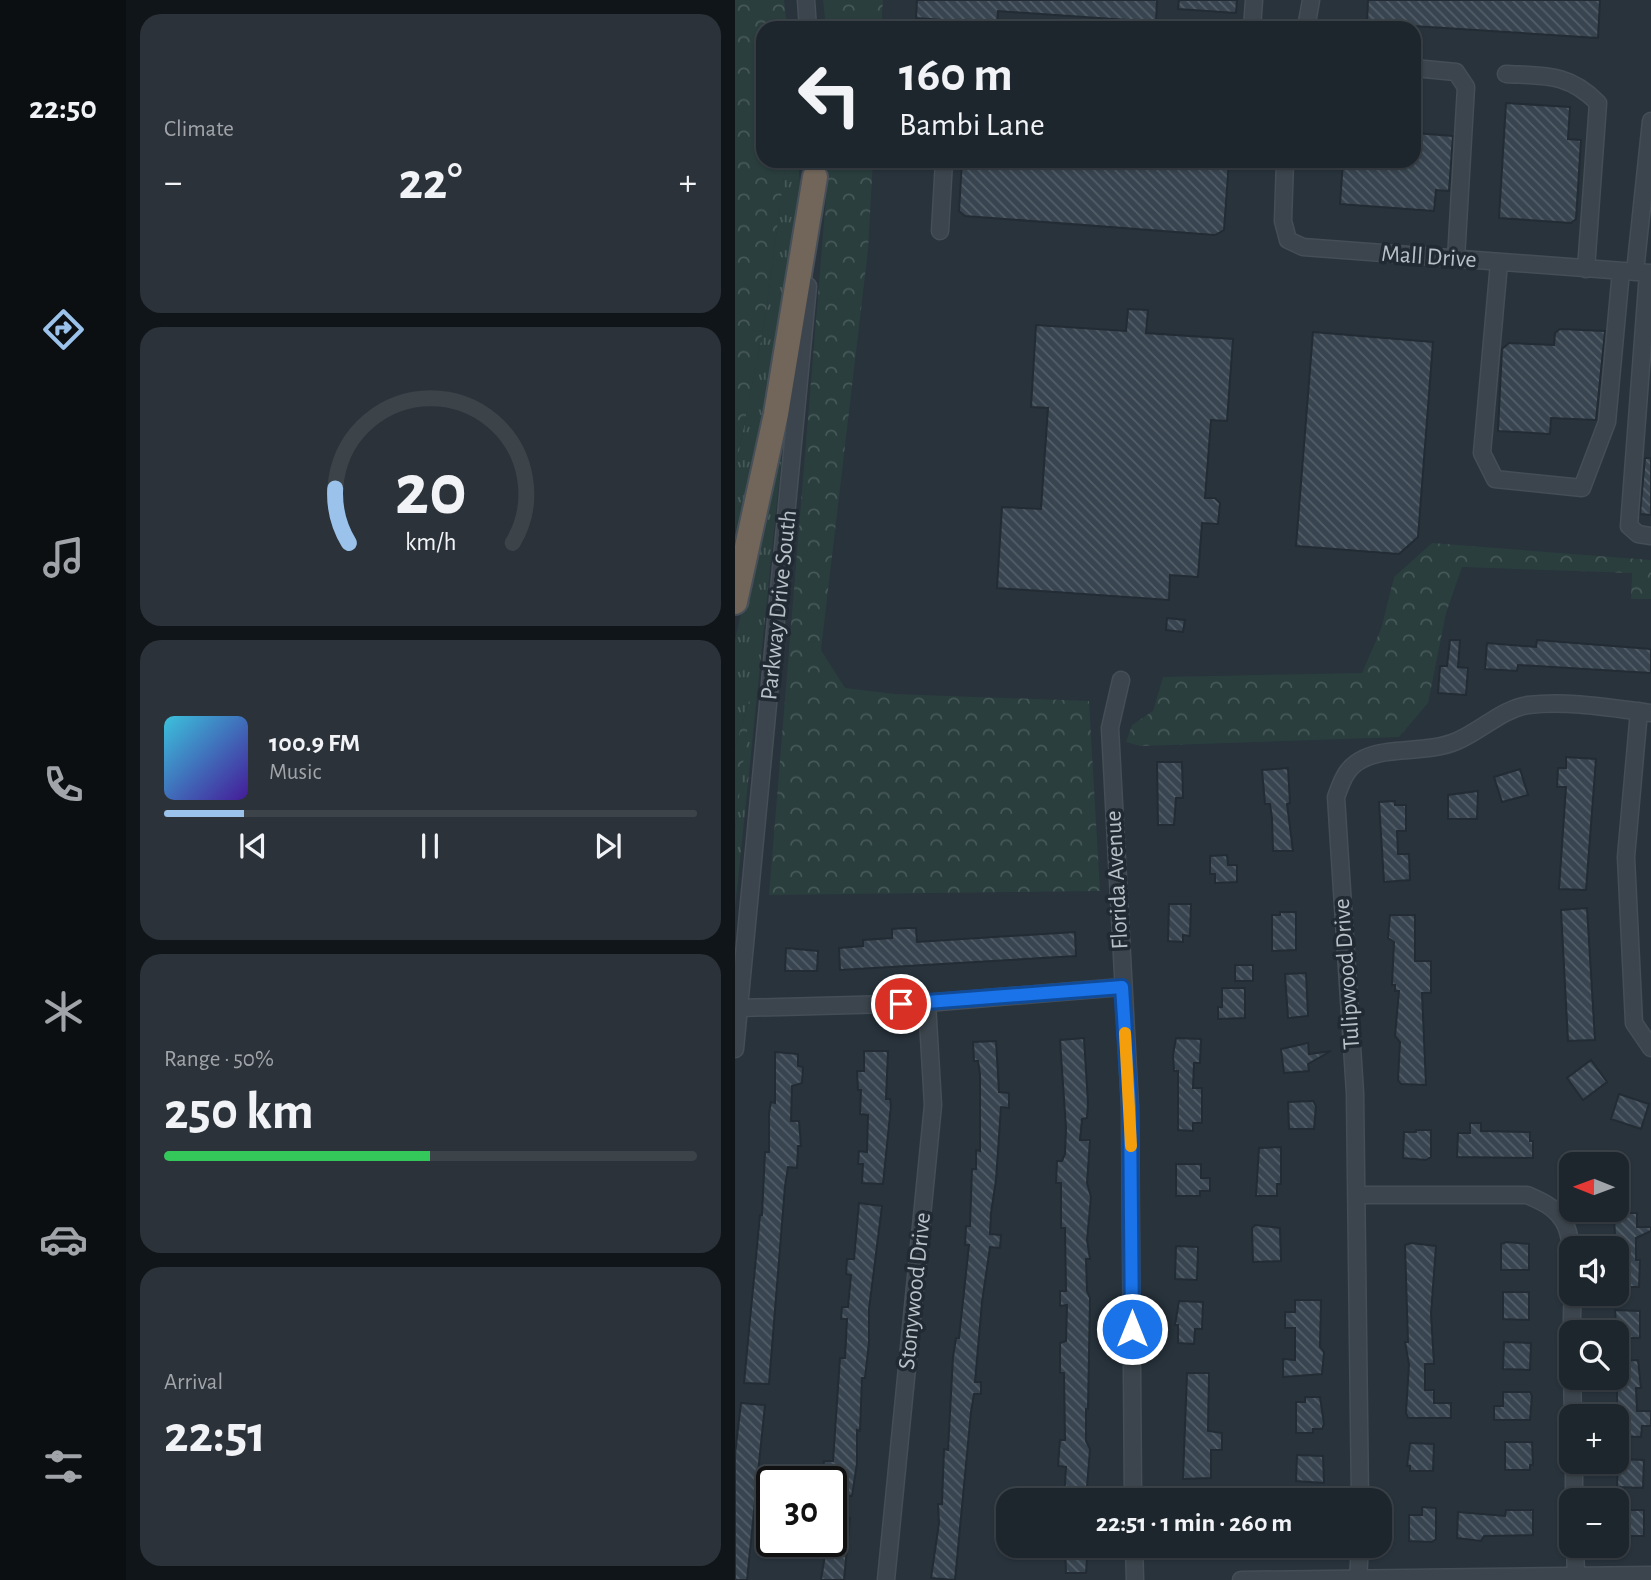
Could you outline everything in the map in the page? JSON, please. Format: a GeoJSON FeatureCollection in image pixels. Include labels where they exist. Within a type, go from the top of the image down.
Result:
{"type":"FeatureCollection","features":[{"type":"Feature","properties":{"kind":"highway"},"geometry":{"type":"LineString","coordinates":[[735,602],[776,414],[815,169]]}},
{"type":"Feature","properties":{"kind":"street"},"geometry":{"type":"LineString","coordinates":[[807,0],[808,21]]}},
{"type":"Feature","properties":{"kind":"street"},"geometry":{"type":"LineString","coordinates":[[1252,21],[1254,0]]}},
{"type":"Feature","properties":{"kind":"street"},"geometry":{"type":"LineString","coordinates":[[1307,21],[1311,0]]}},
{"type":"Feature","properties":{"kind":"street"},"geometry":{"type":"LineString","coordinates":[[1421,69],[1455,72],[1466,87],[1456,259]]}},
{"type":"Feature","properties":{"kind":"street"},"geometry":{"type":"LineString","coordinates":[[1506,74],[1555,76],[1581,86],[1598,103],[1586,269]]}},
{"type":"Feature","properties":{"kind":"street"},"geometry":{"type":"LineString","coordinates":[[1651,121],[1639,273],[1629,526],[1638,534],[1651,536]]}},
{"type":"Feature","properties":{"kind":"street"},"geometry":{"type":"LineString","coordinates":[[940,232],[944,168]]}},
{"type":"Feature","properties":{"kind":"street","name":"Mall Drive"},"geometry":{"type":"LineString","coordinates":[[1285,168],[1283,221],[1288,240],[1312,248],[1639,273]]}},
{"type":"Feature","properties":{"kind":"street","name":"Parkway Drive South"},"geometry":{"type":"LineString","coordinates":[[735,1049],[793,462],[815,169]]}},
{"type":"Feature","properties":{"kind":"street"},"geometry":{"type":"LineString","coordinates":[[1499,262],[1482,453],[1495,479],[1582,488],[1607,422],[1639,273]]}},
{"type":"Feature","properties":{"kind":"street","name":"Florida Avenue"},"geometry":{"type":"LineString","coordinates":[[1121,680],[1110,728],[1130,1107],[1133,1488]]}},
{"type":"Feature","properties":{"kind":"street","name":"Tulipwood Drive"},"geometry":{"type":"LineString","coordinates":[[1360,1488],[1355,1093],[1336,797],[1344,774],[1361,759],[1377,754],[1418,752],[1456,741],[1525,705],[1551,704],[1645,712]]}},
{"type":"Feature","properties":{"kind":"street"},"geometry":{"type":"LineString","coordinates":[[1645,712],[1626,857],[1634,1023],[1651,1048]]}},
{"type":"Feature","properties":{"kind":"street"},"geometry":{"type":"LineString","coordinates":[[739,1008],[927,1003],[1122,987]]}},
{"type":"Feature","properties":{"kind":"street","name":"Stonywood Drive"},"geometry":{"type":"LineString","coordinates":[[886,1580],[933,1105],[927,1003]]}},
{"type":"Feature","properties":{"kind":"street"},"geometry":{"type":"LineString","coordinates":[[1358,1195],[1527,1195],[1549,1205],[1564,1221],[1570,1240],[1572,1320]]}},
{"type":"Feature","properties":{"kind":"street"},"geometry":{"type":"LineString","coordinates":[[1134,1558],[1135,1580]]}},
{"type":"Feature","properties":{"kind":"street"},"geometry":{"type":"LineString","coordinates":[[1359,1578],[1360,1558]]}},
{"type":"Feature","properties":{"kind":"street"},"geometry":{"type":"LineString","coordinates":[[1575,1558],[1576,1576]]}},
{"type":"Feature","properties":{"kind":"street"},"geometry":{"type":"LineString","coordinates":[[1241,1580],[1651,1575]]}},
{"type":"Feature","properties":{"kind":"green space"},"geometry":{"type":"Polygon","coordinates":[[[735,0],[784,0],[786,21],[756,21],[756,168],[785,168],[765,320],[735,471],[735,0]]]}},
{"type":"Feature","properties":{"kind":"green space"},"geometry":{"type":"Polygon","coordinates":[[[823,0],[883,0],[882,21],[825,21],[823,0]]]}},
{"type":"Feature","properties":{"kind":"green space"},"geometry":{"type":"Polygon","coordinates":[[[785,168],[799,168],[800,183],[791,275],[735,581],[735,471],[765,320],[785,168]]]}},
{"type":"Feature","properties":{"kind":"green space"},"geometry":{"type":"Polygon","coordinates":[[[828,168],[873,168],[868,250],[821,650],[845,688],[895,694],[1089,701],[1100,891],[769,895],[828,168]]]}},
{"type":"Feature","properties":{"kind":"green space"},"geometry":{"type":"Polygon","coordinates":[[[779,449],[782,453],[735,909],[735,830],[750,697],[735,747],[735,640],[779,449]]]}},
{"type":"Feature","properties":{"kind":"green space"},"geometry":{"type":"Polygon","coordinates":[[[1432,543],[1651,560],[1651,599],[1631,599],[1632,573],[1462,567],[1446,613],[1428,703],[1399,737],[1140,746],[1126,742],[1132,725],[1153,711],[1163,677],[1362,673],[1381,629],[1394,577],[1432,543]]]}},
{"type":"Feature","properties":{"kind":"green space"},"geometry":{"type":"Polygon","coordinates":[[[752,691],[735,830],[735,747],[752,691]]]}},
{"type":"Feature","properties":{"kind":"building"},"geometry":{"type":"Polygon","coordinates":[[[917,0],[1157,0],[1156,21],[998,11],[997,21],[916,18],[917,0]]]}},
{"type":"Feature","properties":{"kind":"building"},"geometry":{"type":"Polygon","coordinates":[[[1179,0],[1237,0],[1236,13],[1178,9],[1179,0]]]}},
{"type":"Feature","properties":{"kind":"building"},"geometry":{"type":"Polygon","coordinates":[[[1368,0],[1600,0],[1598,38],[1421,27],[1421,21],[1367,21],[1368,0]]]}},
{"type":"Feature","properties":{"kind":"building"},"geometry":{"type":"Polygon","coordinates":[[[1506,103],[1570,107],[1568,139],[1581,140],[1576,219],[1571,223],[1499,218],[1506,103]]]}},
{"type":"Feature","properties":{"kind":"building"},"geometry":{"type":"Polygon","coordinates":[[[1421,134],[1453,136],[1449,191],[1436,190],[1434,211],[1340,204],[1343,168],[1421,168],[1421,134]]]}},
{"type":"Feature","properties":{"kind":"building"},"geometry":{"type":"Polygon","coordinates":[[[962,168],[1228,168],[1224,230],[1215,235],[965,216],[959,211],[962,168]]]}},
{"type":"Feature","properties":{"kind":"building"},"geometry":{"type":"Polygon","coordinates":[[[1128,309],[1148,310],[1146,333],[1233,339],[1227,421],[1211,420],[1205,498],[1215,498],[1220,503],[1218,524],[1202,523],[1198,577],[1170,575],[1169,600],[997,588],[1002,507],[1041,509],[1048,408],[1031,407],[1036,325],[1126,331],[1128,309]]]}},
{"type":"Feature","properties":{"kind":"building"},"geometry":{"type":"Polygon","coordinates":[[[1560,329],[1605,331],[1596,420],[1551,418],[1550,434],[1498,431],[1502,349],[1509,343],[1554,345],[1555,333],[1560,329]]]}},
{"type":"Feature","properties":{"kind":"building"},"geometry":{"type":"Polygon","coordinates":[[[1313,332],[1433,342],[1418,537],[1399,554],[1296,546],[1313,332]]]}},
{"type":"Feature","properties":{"kind":"building"},"geometry":{"type":"Polygon","coordinates":[[[1645,458],[1651,458],[1651,515],[1640,514],[1645,458]]]}},
{"type":"Feature","properties":{"kind":"building"},"geometry":{"type":"Polygon","coordinates":[[[1167,618],[1185,620],[1183,632],[1166,630],[1167,618]]]}},
{"type":"Feature","properties":{"kind":"building"},"geometry":{"type":"Polygon","coordinates":[[[1450,640],[1460,640],[1458,667],[1468,668],[1466,695],[1438,693],[1440,666],[1447,666],[1450,640]]]}},
{"type":"Feature","properties":{"kind":"building"},"geometry":{"type":"Polygon","coordinates":[[[1537,640],[1651,649],[1651,673],[1518,665],[1517,671],[1485,669],[1487,643],[1536,647],[1537,640]]]}},
{"type":"Feature","properties":{"kind":"building"},"geometry":{"type":"Polygon","coordinates":[[[1566,757],[1596,759],[1586,890],[1559,889],[1566,787],[1557,787],[1558,768],[1566,768],[1566,757]]]}},
{"type":"Feature","properties":{"kind":"building"},"geometry":{"type":"Polygon","coordinates":[[[1157,762],[1182,762],[1183,798],[1176,798],[1174,825],[1158,825],[1157,762]]]}},
{"type":"Feature","properties":{"kind":"building"},"geometry":{"type":"Polygon","coordinates":[[[1288,768],[1290,803],[1287,804],[1293,851],[1273,851],[1272,818],[1270,804],[1265,804],[1262,770],[1288,768]]]}},
{"type":"Feature","properties":{"kind":"building"},"geometry":{"type":"Polygon","coordinates":[[[1520,769],[1528,795],[1502,802],[1494,777],[1520,769]]]}},
{"type":"Feature","properties":{"kind":"building"},"geometry":{"type":"Polygon","coordinates":[[[1478,791],[1477,819],[1448,819],[1448,795],[1478,791]]]}},
{"type":"Feature","properties":{"kind":"building"},"geometry":{"type":"Polygon","coordinates":[[[1395,801],[1395,805],[1406,805],[1406,831],[1397,831],[1398,854],[1409,854],[1410,880],[1384,882],[1379,802],[1395,801]]]}},
{"type":"Feature","properties":{"kind":"building"},"geometry":{"type":"Polygon","coordinates":[[[1227,855],[1228,865],[1237,865],[1237,882],[1215,883],[1215,874],[1210,874],[1210,856],[1227,855]]]}},
{"type":"Feature","properties":{"kind":"building"},"geometry":{"type":"Polygon","coordinates":[[[1169,904],[1191,904],[1190,936],[1183,935],[1183,942],[1168,941],[1169,904]]]}},
{"type":"Feature","properties":{"kind":"building"},"geometry":{"type":"Polygon","coordinates":[[[1587,908],[1595,1040],[1568,1041],[1561,910],[1587,908]]]}},
{"type":"Feature","properties":{"kind":"building"},"geometry":{"type":"Polygon","coordinates":[[[1280,912],[1296,912],[1296,950],[1272,951],[1272,915],[1280,915],[1280,912]]]}},
{"type":"Feature","properties":{"kind":"building"},"geometry":{"type":"Polygon","coordinates":[[[1390,915],[1415,915],[1415,961],[1431,961],[1431,993],[1422,993],[1426,1085],[1401,1084],[1398,1080],[1400,1042],[1395,1036],[1399,991],[1395,991],[1395,985],[1392,985],[1394,942],[1388,938],[1390,915]]]}},
{"type":"Feature","properties":{"kind":"building"},"geometry":{"type":"Polygon","coordinates":[[[916,928],[917,942],[1075,932],[1076,956],[840,970],[839,948],[863,946],[863,940],[892,938],[892,929],[916,928]]]}},
{"type":"Feature","properties":{"kind":"building"},"geometry":{"type":"Polygon","coordinates":[[[786,948],[818,951],[817,971],[785,971],[786,948]]]}},
{"type":"Feature","properties":{"kind":"building"},"geometry":{"type":"Polygon","coordinates":[[[1235,965],[1253,965],[1253,981],[1235,981],[1235,965]]]}},
{"type":"Feature","properties":{"kind":"building"},"geometry":{"type":"Polygon","coordinates":[[[1306,973],[1308,1016],[1288,1018],[1285,974],[1306,973]]]}},
{"type":"Feature","properties":{"kind":"building"},"geometry":{"type":"Polygon","coordinates":[[[1222,988],[1245,988],[1245,1018],[1218,1019],[1218,1007],[1222,1007],[1222,988]]]}},
{"type":"Feature","properties":{"kind":"building"},"geometry":{"type":"Polygon","coordinates":[[[1084,1038],[1088,1103],[1087,1118],[1082,1119],[1080,1140],[1090,1140],[1087,1183],[1091,1197],[1087,1240],[1090,1259],[1086,1259],[1087,1291],[1090,1298],[1086,1441],[1090,1449],[1087,1488],[1065,1488],[1066,1467],[1058,1466],[1060,1440],[1065,1440],[1064,1373],[1060,1373],[1060,1343],[1066,1341],[1067,1305],[1060,1306],[1060,1291],[1066,1291],[1065,1228],[1061,1228],[1061,1183],[1056,1183],[1057,1161],[1062,1161],[1065,1154],[1066,1128],[1060,1040],[1084,1038]]]}},
{"type":"Feature","properties":{"kind":"building"},"geometry":{"type":"Polygon","coordinates":[[[1176,1038],[1201,1039],[1200,1063],[1194,1063],[1193,1088],[1202,1088],[1202,1123],[1193,1123],[1193,1131],[1178,1130],[1178,1071],[1174,1071],[1173,1055],[1176,1038]]]}},
{"type":"Feature","properties":{"kind":"building"},"geometry":{"type":"Polygon","coordinates":[[[996,1041],[999,1092],[1009,1093],[1009,1108],[1001,1107],[991,1213],[990,1234],[1001,1235],[1000,1248],[990,1247],[982,1302],[975,1382],[981,1382],[981,1394],[974,1394],[971,1412],[955,1580],[931,1578],[939,1523],[938,1504],[942,1504],[944,1449],[948,1450],[953,1357],[956,1338],[959,1338],[969,1245],[965,1245],[966,1226],[970,1226],[972,1169],[976,1169],[976,1150],[980,1151],[980,1074],[978,1061],[974,1061],[973,1042],[996,1041]]]}},
{"type":"Feature","properties":{"kind":"building"},"geometry":{"type":"Polygon","coordinates":[[[1308,1043],[1309,1054],[1331,1051],[1308,1064],[1309,1071],[1284,1073],[1281,1049],[1308,1043]]]}},
{"type":"Feature","properties":{"kind":"building"},"geometry":{"type":"Polygon","coordinates":[[[864,1051],[888,1051],[886,1099],[890,1099],[891,1105],[883,1184],[862,1183],[863,1164],[858,1164],[859,1151],[867,1152],[868,1115],[860,1114],[861,1090],[858,1090],[857,1071],[864,1071],[864,1051]]]}},
{"type":"Feature","properties":{"kind":"building"},"geometry":{"type":"Polygon","coordinates":[[[775,1052],[798,1054],[798,1066],[803,1067],[802,1083],[792,1086],[791,1121],[799,1121],[801,1146],[798,1146],[797,1168],[788,1167],[785,1186],[769,1384],[744,1383],[762,1215],[765,1152],[769,1152],[769,1113],[771,1102],[775,1103],[775,1052]]]}},
{"type":"Feature","properties":{"kind":"building"},"geometry":{"type":"Polygon","coordinates":[[[1591,1060],[1607,1082],[1583,1100],[1567,1078],[1591,1060]]]}},
{"type":"Feature","properties":{"kind":"building"},"geometry":{"type":"Polygon","coordinates":[[[1619,1094],[1649,1104],[1641,1129],[1611,1119],[1619,1094]]]}},
{"type":"Feature","properties":{"kind":"building"},"geometry":{"type":"Polygon","coordinates":[[[1313,1101],[1316,1106],[1314,1129],[1289,1129],[1288,1102],[1313,1101]]]}},
{"type":"Feature","properties":{"kind":"building"},"geometry":{"type":"Polygon","coordinates":[[[1470,1123],[1481,1123],[1481,1131],[1530,1132],[1533,1158],[1457,1157],[1458,1133],[1470,1133],[1470,1123]]]}},
{"type":"Feature","properties":{"kind":"building"},"geometry":{"type":"Polygon","coordinates":[[[1431,1130],[1431,1157],[1426,1160],[1403,1158],[1404,1132],[1431,1130]]]}},
{"type":"Feature","properties":{"kind":"building"},"geometry":{"type":"Polygon","coordinates":[[[1281,1147],[1281,1184],[1277,1184],[1277,1196],[1256,1196],[1259,1148],[1281,1147]]]}},
{"type":"Feature","properties":{"kind":"building"},"geometry":{"type":"Polygon","coordinates":[[[1176,1164],[1201,1164],[1201,1178],[1210,1178],[1210,1191],[1200,1191],[1200,1196],[1176,1196],[1176,1164]]]}},
{"type":"Feature","properties":{"kind":"building"},"geometry":{"type":"Polygon","coordinates":[[[859,1203],[882,1206],[869,1309],[869,1342],[865,1378],[862,1378],[860,1431],[857,1430],[857,1463],[852,1496],[847,1496],[847,1466],[824,1466],[824,1461],[833,1461],[840,1358],[845,1358],[847,1319],[841,1319],[842,1307],[848,1307],[851,1275],[846,1274],[847,1259],[854,1259],[859,1203]]]}},
{"type":"Feature","properties":{"kind":"building"},"geometry":{"type":"Polygon","coordinates":[[[1629,1213],[1637,1213],[1637,1227],[1651,1227],[1651,1231],[1636,1238],[1636,1260],[1640,1260],[1639,1287],[1629,1287],[1629,1236],[1615,1236],[1614,1222],[1629,1222],[1629,1213]]]}},
{"type":"Feature","properties":{"kind":"building"},"geometry":{"type":"Polygon","coordinates":[[[1255,1225],[1280,1228],[1281,1261],[1253,1262],[1252,1228],[1255,1225]]]}},
{"type":"Feature","properties":{"kind":"building"},"geometry":{"type":"Polygon","coordinates":[[[1411,1243],[1436,1246],[1431,1314],[1434,1364],[1425,1364],[1425,1390],[1434,1390],[1434,1403],[1451,1403],[1451,1418],[1408,1418],[1406,1413],[1409,1364],[1405,1342],[1408,1342],[1405,1245],[1411,1243]]]}},
{"type":"Feature","properties":{"kind":"building"},"geometry":{"type":"Polygon","coordinates":[[[1501,1244],[1529,1244],[1529,1270],[1501,1270],[1501,1244]]]}},
{"type":"Feature","properties":{"kind":"building"},"geometry":{"type":"Polygon","coordinates":[[[1176,1246],[1198,1247],[1197,1280],[1175,1279],[1176,1246]]]}},
{"type":"Feature","properties":{"kind":"building"},"geometry":{"type":"Polygon","coordinates":[[[1503,1292],[1529,1292],[1529,1320],[1503,1319],[1503,1292]]]}},
{"type":"Feature","properties":{"kind":"building"},"geometry":{"type":"Polygon","coordinates":[[[1295,1300],[1321,1300],[1320,1347],[1324,1352],[1322,1374],[1283,1377],[1283,1359],[1295,1360],[1295,1328],[1285,1328],[1285,1312],[1295,1312],[1295,1300]]]}},
{"type":"Feature","properties":{"kind":"building"},"geometry":{"type":"Polygon","coordinates":[[[1179,1301],[1203,1302],[1202,1329],[1195,1329],[1194,1344],[1178,1343],[1178,1325],[1175,1325],[1179,1301]]]}},
{"type":"Feature","properties":{"kind":"building"},"geometry":{"type":"Polygon","coordinates":[[[1615,1310],[1640,1311],[1640,1338],[1629,1338],[1629,1320],[1616,1320],[1615,1310]]]}},
{"type":"Feature","properties":{"kind":"building"},"geometry":{"type":"Polygon","coordinates":[[[1504,1342],[1531,1343],[1530,1370],[1503,1369],[1504,1342]]]}},
{"type":"Feature","properties":{"kind":"building"},"geometry":{"type":"Polygon","coordinates":[[[1629,1360],[1638,1360],[1641,1388],[1636,1388],[1637,1411],[1651,1411],[1651,1426],[1642,1426],[1641,1437],[1629,1436],[1629,1404],[1617,1404],[1617,1390],[1629,1390],[1629,1360]]]}},
{"type":"Feature","properties":{"kind":"building"},"geometry":{"type":"Polygon","coordinates":[[[1187,1373],[1209,1373],[1208,1431],[1222,1433],[1222,1450],[1211,1450],[1211,1478],[1183,1479],[1187,1373]]]}},
{"type":"Feature","properties":{"kind":"building"},"geometry":{"type":"Polygon","coordinates":[[[1503,1392],[1530,1392],[1530,1420],[1494,1420],[1494,1406],[1503,1406],[1503,1392]]]}},
{"type":"Feature","properties":{"kind":"building"},"geometry":{"type":"Polygon","coordinates":[[[1305,1397],[1320,1397],[1324,1424],[1322,1429],[1313,1429],[1313,1433],[1296,1433],[1296,1402],[1305,1402],[1305,1397]]]}},
{"type":"Feature","properties":{"kind":"building"},"geometry":{"type":"Polygon","coordinates":[[[741,1403],[765,1405],[759,1466],[756,1466],[747,1580],[735,1580],[735,1454],[741,1403]]]}},
{"type":"Feature","properties":{"kind":"building"},"geometry":{"type":"Polygon","coordinates":[[[1505,1442],[1532,1442],[1533,1465],[1530,1465],[1530,1470],[1505,1470],[1505,1442]]]}},
{"type":"Feature","properties":{"kind":"building"},"geometry":{"type":"Polygon","coordinates":[[[1410,1443],[1434,1444],[1433,1471],[1410,1471],[1410,1466],[1407,1466],[1410,1443]]]}},
{"type":"Feature","properties":{"kind":"building"},"geometry":{"type":"Polygon","coordinates":[[[1297,1455],[1323,1456],[1324,1483],[1296,1481],[1297,1455]]]}},
{"type":"Feature","properties":{"kind":"building"},"geometry":{"type":"Polygon","coordinates":[[[1629,1459],[1644,1460],[1643,1488],[1617,1487],[1617,1474],[1629,1474],[1629,1459]]]}},
{"type":"Feature","properties":{"kind":"building"},"geometry":{"type":"Polygon","coordinates":[[[1422,1507],[1436,1508],[1436,1539],[1432,1542],[1409,1541],[1409,1515],[1422,1515],[1422,1507]]]}},
{"type":"Feature","properties":{"kind":"building"},"geometry":{"type":"Polygon","coordinates":[[[1506,1510],[1533,1510],[1533,1535],[1484,1536],[1481,1541],[1457,1538],[1458,1512],[1505,1516],[1506,1510]]]}},
{"type":"Feature","properties":{"kind":"building"},"geometry":{"type":"Polygon","coordinates":[[[1629,1510],[1644,1510],[1644,1536],[1629,1536],[1629,1510]]]}},
{"type":"Feature","properties":{"kind":"building"},"geometry":{"type":"Polygon","coordinates":[[[847,1518],[850,1518],[847,1549],[847,1518]]]}},
{"type":"Feature","properties":{"kind":"building"},"geometry":{"type":"Polygon","coordinates":[[[825,1557],[846,1557],[844,1580],[821,1580],[825,1557]]]}},
{"type":"Feature","properties":{"kind":"building"},"geometry":{"type":"Polygon","coordinates":[[[1065,1558],[1087,1558],[1086,1573],[1066,1573],[1065,1558]]]}},
{"type":"Feature","properties":{"kind":"slow traffic"},"geometry":{"type":"LineString","coordinates":[[1125,1033],[1131,1146]]}},
{"type":"Feature","properties":{"kind":"route"},"geometry":{"type":"LineString","coordinates":[[901,1004],[1122,987],[1130,1107],[1132,1329]]}}]}
